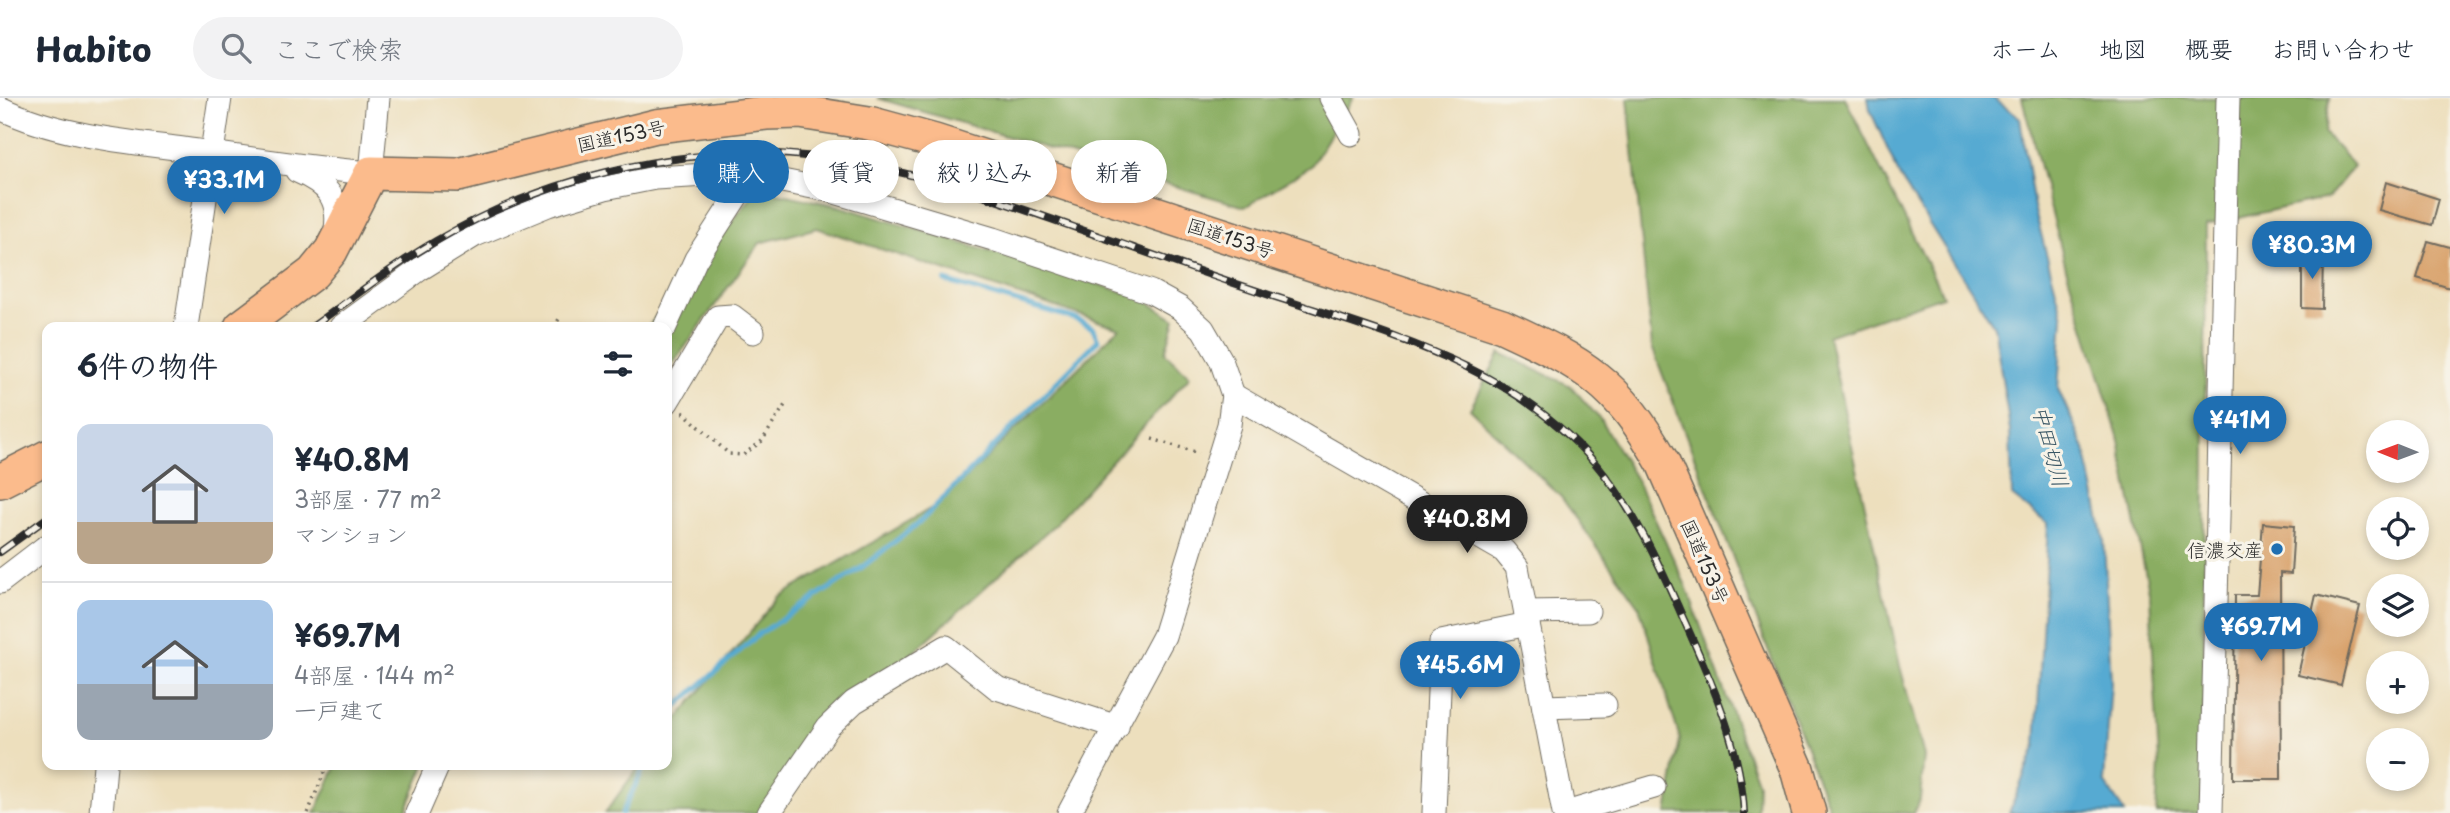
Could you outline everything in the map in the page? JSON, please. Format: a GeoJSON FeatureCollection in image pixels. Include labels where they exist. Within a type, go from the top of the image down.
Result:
{"type":"FeatureCollection","features":[{"type":"Feature","properties":{"kind":"highway","name":"国道153号"},"geometry":{"type":"LineString","coordinates":[[371,173],[458,175],[656,126],[803,105],[935,141],[1423,298],[1502,326],[1553,349],[1598,377],[1644,429],[1663,463],[1797,769],[1809,813]]}},
{"type":"Feature","properties":{"kind":"highway"},"geometry":{"type":"LineString","coordinates":[[248,322],[313,273],[331,251],[371,173]]}},
{"type":"Feature","properties":{"kind":"highway"},"geometry":{"type":"LineString","coordinates":[[0,481],[42,460]]}},
{"type":"Feature","properties":{"kind":"street"},"geometry":{"type":"LineString","coordinates":[[187,322],[220,98]]}},
{"type":"Feature","properties":{"kind":"street"},"geometry":{"type":"LineString","coordinates":[[0,108],[21,118],[56,127],[277,164],[371,173],[378,98]]}},
{"type":"Feature","properties":{"kind":"street"},"geometry":{"type":"LineString","coordinates":[[1331,98],[1351,134]]}},
{"type":"Feature","properties":{"kind":"street"},"geometry":{"type":"LineString","coordinates":[[2211,813],[2228,98]]}},
{"type":"Feature","properties":{"kind":"street"},"geometry":{"type":"LineString","coordinates":[[277,164],[315,180],[333,195],[337,206],[337,226],[331,251]]}},
{"type":"Feature","properties":{"kind":"street"},"geometry":{"type":"LineString","coordinates":[[348,322],[420,269],[475,235],[548,205],[605,188],[693,174]]}},
{"type":"Feature","properties":{"kind":"street"},"geometry":{"type":"LineString","coordinates":[[789,182],[828,190],[993,239],[1151,292],[1180,308],[1203,329],[1225,369],[1233,395],[1229,425],[1164,636],[1069,813]]}},
{"type":"Feature","properties":{"kind":"street"},"geometry":{"type":"LineString","coordinates":[[667,322],[696,258],[732,203]]}},
{"type":"Feature","properties":{"kind":"street"},"geometry":{"type":"LineString","coordinates":[[672,393],[718,317],[732,316],[753,332]]}},
{"type":"Feature","properties":{"kind":"street"},"geometry":{"type":"LineString","coordinates":[[1233,395],[1504,551],[1517,567],[1565,813],[1654,788]]}},
{"type":"Feature","properties":{"kind":"street"},"geometry":{"type":"LineString","coordinates":[[0,582],[42,550]]}},
{"type":"Feature","properties":{"kind":"street"},"geometry":{"type":"LineString","coordinates":[[1434,813],[1441,642],[1527,618],[1588,611]]}},
{"type":"Feature","properties":{"kind":"street"},"geometry":{"type":"LineString","coordinates":[[769,813],[828,727],[854,702],[946,647],[997,688],[1117,727]]}},
{"type":"Feature","properties":{"kind":"street"},"geometry":{"type":"LineString","coordinates":[[1544,707],[1605,705]]}},
{"type":"Feature","properties":{"kind":"street"},"geometry":{"type":"LineString","coordinates":[[101,813],[105,770]]}},
{"type":"Feature","properties":{"kind":"street"},"geometry":{"type":"LineString","coordinates":[[417,813],[436,770]]}},
{"type":"Feature","properties":{"kind":"path"},"geometry":{"type":"LineString","coordinates":[[672,404],[729,454],[743,455],[762,441],[785,405]]}},
{"type":"Feature","properties":{"kind":"path"},"geometry":{"type":"LineString","coordinates":[[1152,439],[1218,459]]}},
{"type":"Feature","properties":{"kind":"path"},"geometry":{"type":"LineString","coordinates":[[308,813],[325,770]]}},
{"type":"Feature","properties":{"kind":"green space"},"geometry":{"type":"Polygon","coordinates":[[[877,98],[1353,98],[1311,166],[1245,207],[1167,184],[1167,140],[1071,140],[1071,155],[1057,151],[1057,140],[1019,140],[877,98]]]}},
{"type":"Feature","properties":{"kind":"green space"},"geometry":{"type":"Polygon","coordinates":[[[1628,98],[1845,98],[1943,296],[1828,336],[1900,666],[1924,756],[1920,799],[1914,813],[1831,813],[1652,347],[1628,98]]]}},
{"type":"Feature","properties":{"kind":"green space"},"geometry":{"type":"Polygon","coordinates":[[[2022,98],[2330,98],[2324,133],[2354,166],[2328,198],[2206,225],[2203,813],[2156,813],[2159,764],[2150,596],[2118,436],[2066,268],[2022,98]]]}},
{"type":"Feature","properties":{"kind":"green space"},"geometry":{"type":"Polygon","coordinates":[[[789,196],[803,198],[803,203],[839,206],[1140,297],[1175,319],[1165,353],[1190,376],[1054,525],[800,755],[764,813],[605,813],[636,770],[672,770],[672,725],[779,597],[940,503],[1119,328],[817,228],[760,243],[672,365],[672,322],[652,322],[747,203],[789,203],[789,196]]]}},
{"type":"Feature","properties":{"kind":"green space"},"geometry":{"type":"Polygon","coordinates":[[[1500,353],[1571,386],[1600,419],[1639,485],[1686,586],[1758,784],[1757,813],[1667,813],[1680,739],[1639,606],[1561,497],[1470,409],[1500,353]]]}},
{"type":"Feature","properties":{"kind":"green space"},"geometry":{"type":"Polygon","coordinates":[[[335,770],[423,770],[405,813],[315,813],[335,770]]]}},
{"type":"Feature","properties":{"kind":"water","name":"中田切川"},"geometry":{"type":"Polygon","coordinates":[[[1868,98],[1993,98],[2020,118],[2034,207],[2063,317],[2058,389],[2085,449],[2104,540],[2111,683],[2104,782],[2125,813],[2009,813],[2036,745],[2048,524],[2012,496],[2010,430],[1994,326],[1901,179],[1870,110],[1868,98]]]}},
{"type":"Feature","properties":{"kind":"building"},"geometry":{"type":"Polygon","coordinates":[[[2386,182],[2439,199],[2432,225],[2379,210],[2386,182]]]}},
{"type":"Feature","properties":{"kind":"building"},"geometry":{"type":"Polygon","coordinates":[[[2428,241],[2450,247],[2450,288],[2417,278],[2428,241]]]}},
{"type":"Feature","properties":{"kind":"building"},"geometry":{"type":"Polygon","coordinates":[[[2302,253],[2323,253],[2322,309],[2302,308],[2302,253]]]}},
{"type":"Feature","properties":{"kind":"building"},"geometry":{"type":"Polygon","coordinates":[[[2263,523],[2294,526],[2291,574],[2280,573],[2281,779],[2233,779],[2235,595],[2257,595],[2263,523]]]}},
{"type":"Feature","properties":{"kind":"building"},"geometry":{"type":"Polygon","coordinates":[[[2316,595],[2360,606],[2341,685],[2298,675],[2316,595]]]}},
{"type":"Feature","properties":{"kind":"waterway"},"geometry":{"type":"LineString","coordinates":[[672,710],[759,634],[861,568],[921,521],[1098,340],[1093,328],[1076,319],[945,281]]}},
{"type":"Feature","properties":{"kind":"waterway"},"geometry":{"type":"LineString","coordinates":[[622,813],[643,770]]}},
{"type":"Feature","properties":{"kind":"railway"},"geometry":{"type":"LineString","coordinates":[[319,322],[436,241],[504,207],[575,181],[687,157],[778,154],[830,159],[932,181],[1032,212],[1415,345],[1493,381],[1530,404],[1564,431],[1595,463],[1622,499],[1665,577],[1704,664],[1722,713],[1737,763],[1744,813]]}},
{"type":"Feature","properties":{"kind":"railway"},"geometry":{"type":"LineString","coordinates":[[0,552],[42,522]]}},
{"type":"Feature","properties":{"kind":"place","name":"信濃交産"},"geometry":{"type":"Point","coordinates":[2277,549]}}]}
